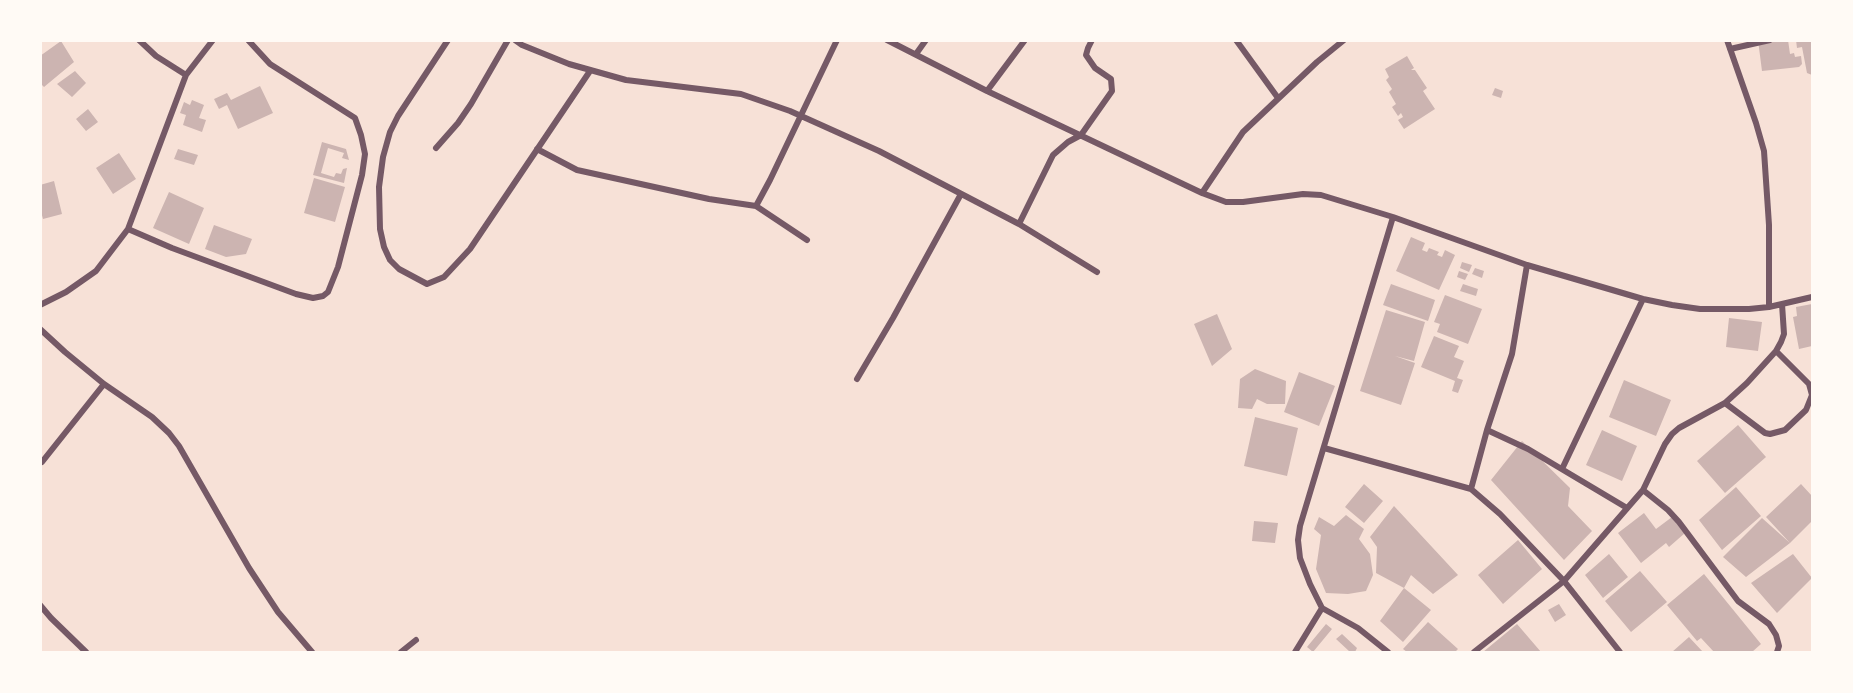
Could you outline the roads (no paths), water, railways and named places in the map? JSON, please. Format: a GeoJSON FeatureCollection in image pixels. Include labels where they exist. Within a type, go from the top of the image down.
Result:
{"type":"FeatureCollection","features":[{"type":"Feature","properties":{"kind":"street"},"geometry":{"type":"LineString","coordinates":[[140,40],[156,56],[186,75]]}},
{"type":"Feature","properties":{"kind":"street"},"geometry":{"type":"LineString","coordinates":[[40,305],[66,292],[96,271],[128,229],[186,75],[213,40]]}},
{"type":"Feature","properties":{"kind":"street"},"geometry":{"type":"LineString","coordinates":[[128,229],[172,248],[296,294],[313,298],[328,292],[338,267],[362,175],[365,154],[361,135],[355,118],[270,64],[248,40]]}},
{"type":"Feature","properties":{"kind":"street"},"geometry":{"type":"LineString","coordinates":[[448,40],[398,116],[383,157],[379,187],[380,230],[390,260],[399,269],[424,284],[431,284],[444,277],[470,249],[590,71]]}},
{"type":"Feature","properties":{"kind":"street"},"geometry":{"type":"LineString","coordinates":[[436,148],[464,113],[508,40]]}},
{"type":"Feature","properties":{"kind":"street"},"geometry":{"type":"LineString","coordinates":[[515,40],[522,45],[590,71],[637,82],[741,94],[790,111],[879,151],[1018,224],[1097,272]]}},
{"type":"Feature","properties":{"kind":"street"},"geometry":{"type":"LineString","coordinates":[[756,206],[837,40]]}},
{"type":"Feature","properties":{"kind":"street"},"geometry":{"type":"LineString","coordinates":[[887,40],[987,91],[1202,193],[1226,202],[1244,202],[1303,194],[1321,195],[1393,217],[1527,265],[1643,298],[1700,309],[1769,307],[1812,297]]}},
{"type":"Feature","properties":{"kind":"street"},"geometry":{"type":"LineString","coordinates":[[916,54],[926,40]]}},
{"type":"Feature","properties":{"kind":"street"},"geometry":{"type":"LineString","coordinates":[[987,91],[1025,40]]}},
{"type":"Feature","properties":{"kind":"street"},"geometry":{"type":"LineString","coordinates":[[1018,224],[1053,155],[1068,142],[1081,135],[1112,91],[1111,79],[1095,68],[1086,55],[1092,40]]}},
{"type":"Feature","properties":{"kind":"street"},"geometry":{"type":"LineString","coordinates":[[1202,193],[1243,132],[1317,62],[1344,40]]}},
{"type":"Feature","properties":{"kind":"street"},"geometry":{"type":"LineString","coordinates":[[1726,40],[1764,151],[1769,225],[1769,307]]}},
{"type":"Feature","properties":{"kind":"street"},"geometry":{"type":"LineString","coordinates":[[1730,49],[1770,40]]}},
{"type":"Feature","properties":{"kind":"street"},"geometry":{"type":"LineString","coordinates":[[1238,41],[1278,98]]}},
{"type":"Feature","properties":{"kind":"street"},"geometry":{"type":"LineString","coordinates":[[537,149],[577,170],[709,199],[756,206],[807,240]]}},
{"type":"Feature","properties":{"kind":"street"},"geometry":{"type":"LineString","coordinates":[[857,378],[893,318],[960,194]]}},
{"type":"Feature","properties":{"kind":"street"},"geometry":{"type":"LineString","coordinates":[[1388,652],[1358,628],[1322,608],[1306,576],[1300,558],[1298,540],[1300,526],[1393,217]]}},
{"type":"Feature","properties":{"kind":"street"},"geometry":{"type":"LineString","coordinates":[[1471,489],[1487,430],[1512,354],[1527,265]]}},
{"type":"Feature","properties":{"kind":"street"},"geometry":{"type":"LineString","coordinates":[[1562,469],[1643,298]]}},
{"type":"Feature","properties":{"kind":"street"},"geometry":{"type":"LineString","coordinates":[[1474,652],[1564,581],[1643,490],[1672,434],[1725,403],[1776,351],[1784,334],[1782,304]]}},
{"type":"Feature","properties":{"kind":"street"},"geometry":{"type":"LineString","coordinates":[[40,329],[104,384],[152,417],[174,439],[249,568],[278,612],[312,652]]}},
{"type":"Feature","properties":{"kind":"street"},"geometry":{"type":"LineString","coordinates":[[1725,403],[1765,433],[1770,434],[1785,430],[1806,410],[1811,401],[1809,384],[1776,351]]}},
{"type":"Feature","properties":{"kind":"street"},"geometry":{"type":"LineString","coordinates":[[42,462],[104,384]]}},
{"type":"Feature","properties":{"kind":"street"},"geometry":{"type":"LineString","coordinates":[[1487,430],[1528,449],[1627,508]]}},
{"type":"Feature","properties":{"kind":"street"},"geometry":{"type":"LineString","coordinates":[[1324,448],[1471,489],[1500,514],[1564,581],[1620,652]]}},
{"type":"Feature","properties":{"kind":"street"},"geometry":{"type":"LineString","coordinates":[[1643,490],[1679,522],[1738,601],[1769,624],[1776,635],[1779,646],[1777,652]]}},
{"type":"Feature","properties":{"kind":"street"},"geometry":{"type":"LineString","coordinates":[[40,605],[86,652]]}},
{"type":"Feature","properties":{"kind":"street"},"geometry":{"type":"LineString","coordinates":[[1295,652],[1322,608]]}},
{"type":"Feature","properties":{"kind":"street"},"geometry":{"type":"LineString","coordinates":[[401,652],[416,640]]}}]}
